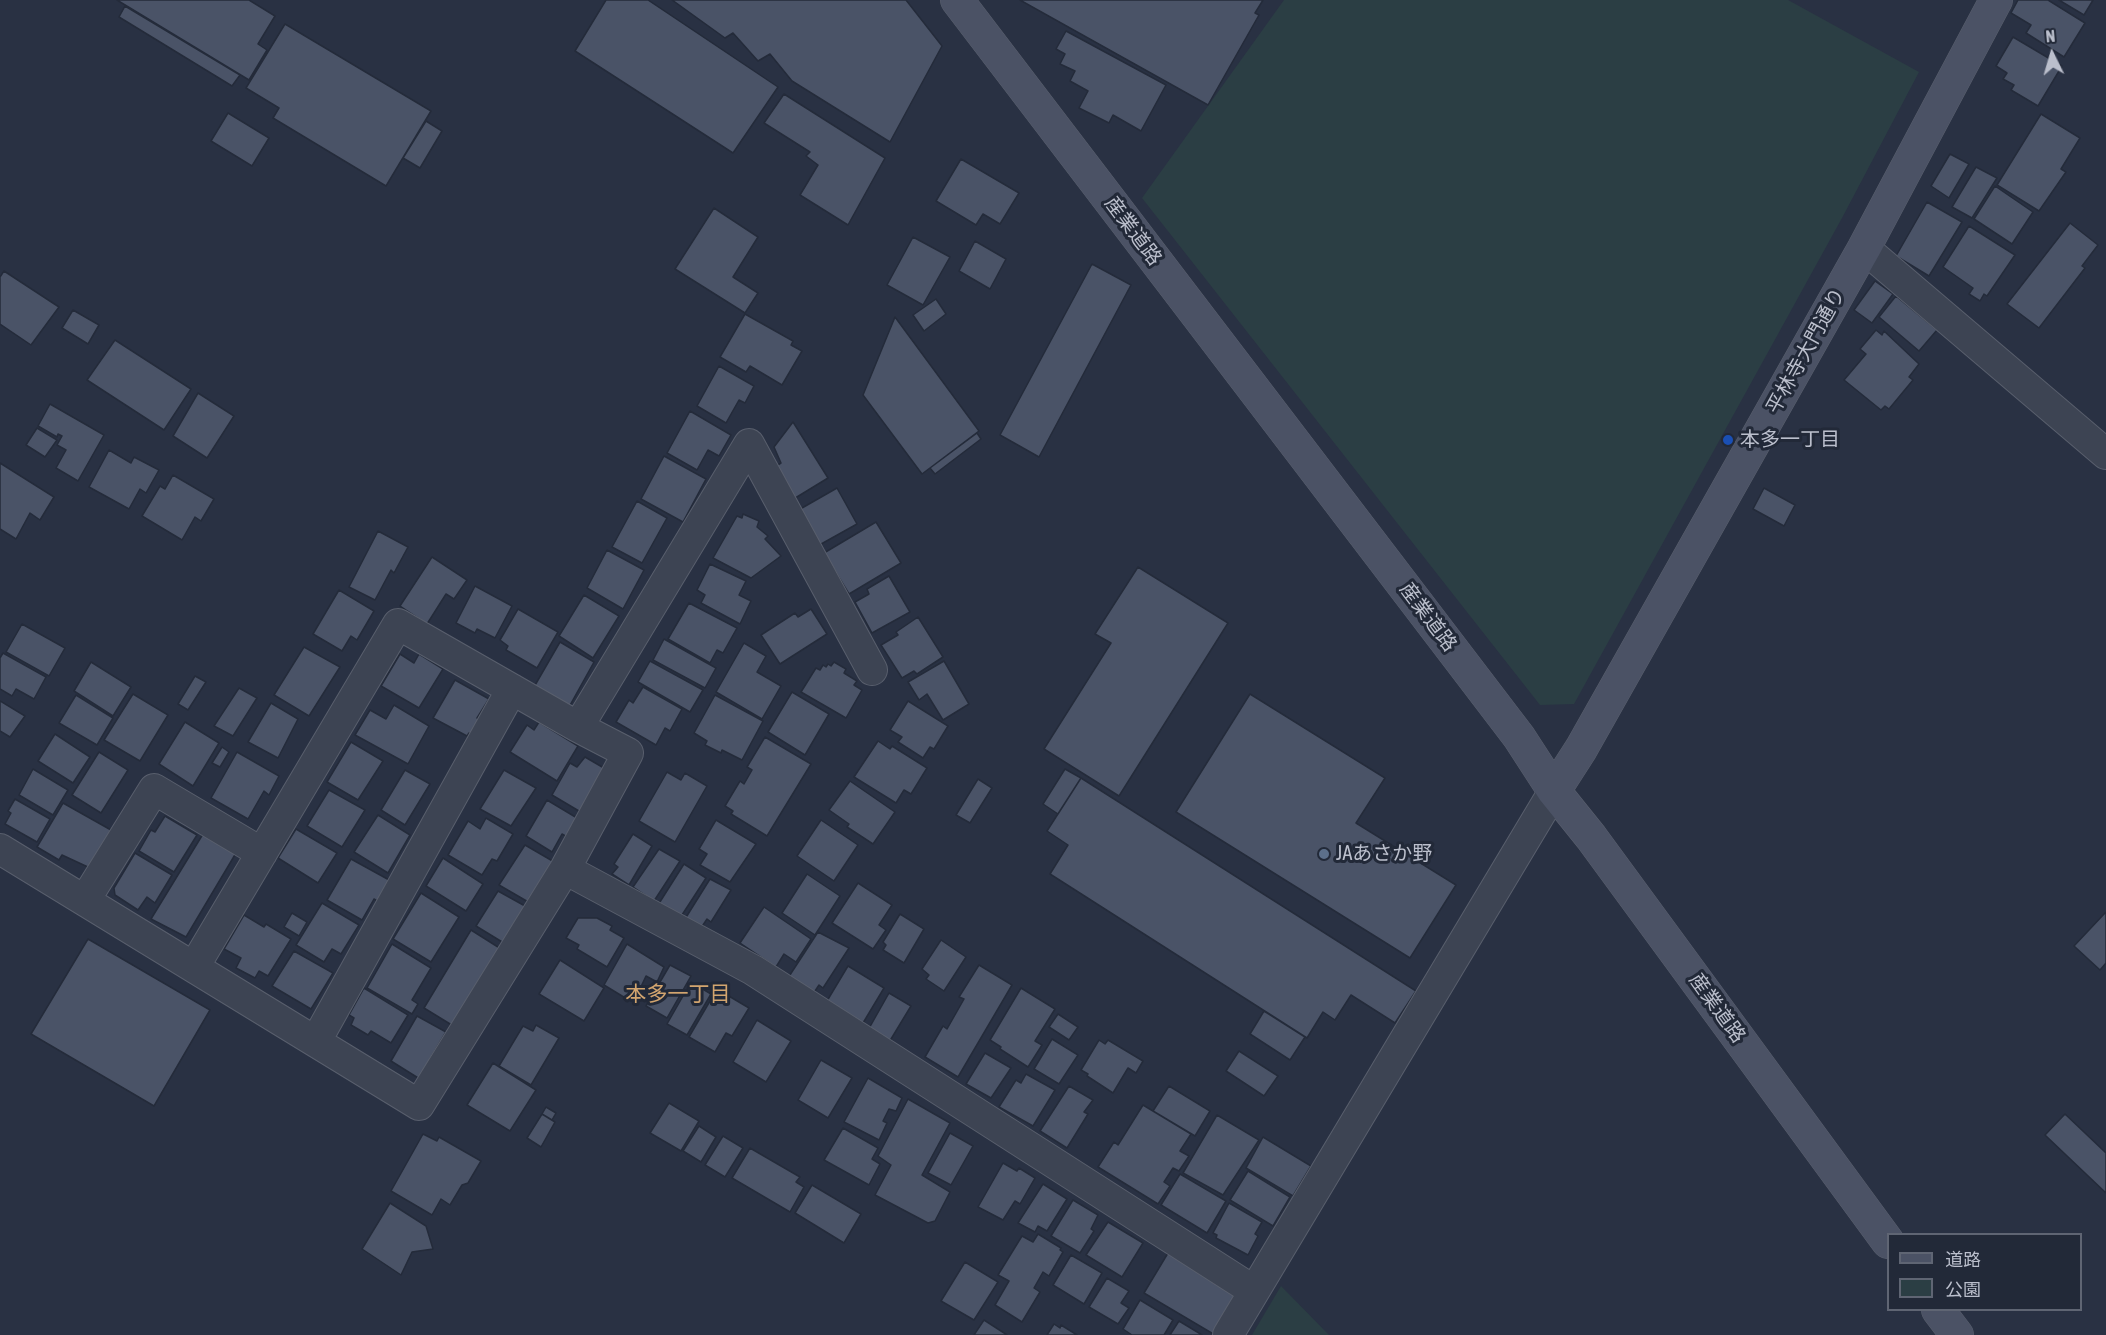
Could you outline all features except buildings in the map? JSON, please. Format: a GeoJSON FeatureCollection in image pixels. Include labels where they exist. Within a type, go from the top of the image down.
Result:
{"type":"FeatureCollection","features":[{"type":"Feature","properties":{"kind":"street","name":"産業道路"},"geometry":{"type":"LineString","coordinates":[[957,0],[1519,737],[1554,791],[1591,837],[1887,1241]]}},
{"type":"Feature","properties":{"kind":"street","name":"平林寺大門通り"},"geometry":{"type":"LineString","coordinates":[[1554,791],[1586,739],[1864,248],[1996,0]]}},
{"type":"Feature","properties":{"kind":"street"},"geometry":{"type":"LineString","coordinates":[[1864,248],[2106,454]]}},
{"type":"Feature","properties":{"kind":"street"},"geometry":{"type":"LineString","coordinates":[[578,727],[749,444],[872,669]]}},
{"type":"Feature","properties":{"kind":"street"},"geometry":{"type":"LineString","coordinates":[[0,849],[419,1105],[565,869],[628,753],[398,624],[194,967]]}},
{"type":"Feature","properties":{"kind":"street"},"geometry":{"type":"LineString","coordinates":[[316,1041],[512,689]]}},
{"type":"Feature","properties":{"kind":"street"},"geometry":{"type":"LineString","coordinates":[[85,900],[154,789],[262,853]]}},
{"type":"Feature","properties":{"kind":"street"},"geometry":{"type":"LineString","coordinates":[[1228,1335],[1554,791]]}},
{"type":"Feature","properties":{"kind":"street"},"geometry":{"type":"LineString","coordinates":[[565,869],[753,970],[1254,1291]]}},
{"type":"Feature","properties":{"kind":"street"},"geometry":{"type":"LineString","coordinates":[[1939,1311],[1957,1335]]}},
{"type":"Feature","properties":{"kind":"green space"},"geometry":{"type":"Polygon","coordinates":[[[1284,0],[1788,0],[1919,72],[1842,218],[1574,704],[1540,705],[1142,198],[1284,0]]]}},
{"type":"Feature","properties":{"kind":"green space"},"geometry":{"type":"Polygon","coordinates":[[[1281,1286],[1329,1335],[1252,1335],[1281,1286]]]}},
{"type":"Feature","properties":{"kind":"place","name":"本多一丁目"},"geometry":{"type":"Point","coordinates":[1728,440]}},
{"type":"Feature","properties":{"kind":"place","name":"JAあさか野"},"geometry":{"type":"Point","coordinates":[1324,854]}},
{"type":"Feature","properties":{"kind":"district","name":"本多一丁目"},"geometry":{"type":"Point","coordinates":[678,994]}}]}
